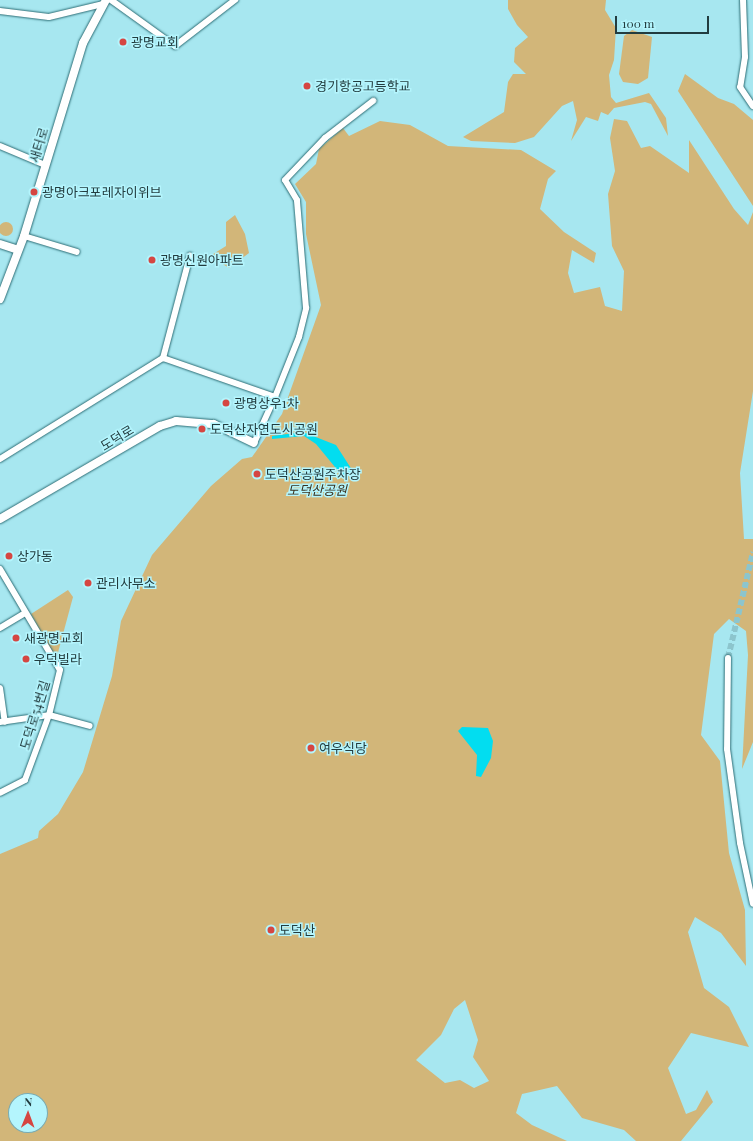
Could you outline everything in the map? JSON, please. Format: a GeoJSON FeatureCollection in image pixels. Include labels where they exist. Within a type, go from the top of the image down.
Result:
{"type":"FeatureCollection","features":[{"type":"Feature","properties":{"kind":"street"},"geometry":{"type":"LineString","coordinates":[[112,0],[175,46],[235,0]]}},
{"type":"Feature","properties":{"kind":"street"},"geometry":{"type":"LineString","coordinates":[[743,0],[745,57],[740,87],[753,106]]}},
{"type":"Feature","properties":{"kind":"street"},"geometry":{"type":"LineString","coordinates":[[0,11],[49,17],[104,2]]}},
{"type":"Feature","properties":{"kind":"street","name":"새터로"},"geometry":{"type":"LineString","coordinates":[[0,299],[24,236],[83,43],[104,2]]}},
{"type":"Feature","properties":{"kind":"street"},"geometry":{"type":"LineString","coordinates":[[254,443],[300,337],[306,308],[297,200],[286,180],[325,138],[373,101]]}},
{"type":"Feature","properties":{"kind":"street"},"geometry":{"type":"LineString","coordinates":[[0,146],[45,165]]}},
{"type":"Feature","properties":{"kind":"street"},"geometry":{"type":"LineString","coordinates":[[24,236],[77,252]]}},
{"type":"Feature","properties":{"kind":"street"},"geometry":{"type":"LineString","coordinates":[[0,244],[18,250]]}},
{"type":"Feature","properties":{"kind":"street"},"geometry":{"type":"LineString","coordinates":[[0,459],[50,426],[163,358],[190,256]]}},
{"type":"Feature","properties":{"kind":"street"},"geometry":{"type":"LineString","coordinates":[[163,358],[275,397]]}},
{"type":"Feature","properties":{"kind":"street","name":"도덕로"},"geometry":{"type":"LineString","coordinates":[[0,519],[160,426],[176,421],[214,424],[254,443]]}},
{"type":"Feature","properties":{"kind":"street","name":"도덕로54번길"},"geometry":{"type":"LineString","coordinates":[[0,570],[2,577],[60,670],[49,715],[25,780],[0,793]]}},
{"type":"Feature","properties":{"kind":"street"},"geometry":{"type":"LineString","coordinates":[[0,628],[25,614]]}},
{"type":"Feature","properties":{"kind":"street"},"geometry":{"type":"LineString","coordinates":[[728,658],[728,749],[753,904]]}},
{"type":"Feature","properties":{"kind":"street"},"geometry":{"type":"LineString","coordinates":[[0,688],[2,722],[49,715],[90,726]]}},
{"type":"Feature","properties":{"kind":"green space"},"geometry":{"type":"Polygon","coordinates":[[[508,0],[606,0],[605,10],[616,28],[614,60],[609,75],[611,97],[616,103],[649,93],[666,118],[668,136],[651,104],[645,102],[614,108],[608,115],[601,112],[598,121],[586,117],[571,141],[577,120],[573,101],[562,106],[534,137],[515,143],[471,141],[463,137],[504,112],[508,82],[513,74],[526,74],[514,62],[515,48],[528,37],[517,25],[508,9],[508,0]]]}},
{"type":"Feature","properties":{"kind":"green space"},"geometry":{"type":"Polygon","coordinates":[[[632,30],[652,37],[648,78],[638,84],[623,82],[619,74],[624,36],[632,30]]]}},
{"type":"Feature","properties":{"kind":"green space"},"geometry":{"type":"Polygon","coordinates":[[[685,74],[718,98],[734,104],[753,120],[753,206],[678,91],[685,74]]]}},
{"type":"Feature","properties":{"kind":"green space","name":"도덕산공원"},"geometry":{"type":"Polygon","coordinates":[[[614,119],[627,121],[641,148],[650,146],[689,173],[689,140],[734,209],[748,225],[753,212],[753,391],[740,473],[744,539],[753,539],[753,742],[742,769],[748,655],[746,631],[729,619],[714,634],[701,735],[720,761],[729,853],[745,910],[746,966],[721,933],[695,917],[688,932],[704,988],[729,1007],[749,1047],[691,1033],[668,1068],[686,1114],[696,1110],[707,1090],[713,1102],[681,1141],[636,1141],[624,1130],[582,1118],[557,1086],[522,1094],[516,1113],[532,1125],[567,1141],[0,1141],[0,854],[38,838],[39,831],[58,814],[83,772],[112,676],[121,621],[152,555],[211,486],[242,459],[252,457],[282,414],[321,305],[306,234],[306,202],[295,184],[316,164],[319,149],[343,128],[349,136],[380,121],[410,125],[448,146],[521,150],[556,171],[548,179],[540,209],[564,232],[596,253],[594,263],[572,250],[568,273],[574,293],[600,287],[605,306],[622,311],[624,271],[612,246],[608,194],[615,171],[610,138],[614,119]],[[465,1000],[454,1009],[441,1035],[416,1060],[445,1083],[460,1080],[474,1088],[489,1081],[473,1057],[478,1040],[465,1000]]]}},
{"type":"Feature","properties":{"kind":"green space"},"geometry":{"type":"Polygon","coordinates":[[[235,215],[245,234],[249,253],[229,268],[210,256],[226,246],[226,222],[235,215]]]}},
{"type":"Feature","properties":{"kind":"green space"},"geometry":{"type":"Polygon","coordinates":[[[3,222],[9,222],[13,226],[13,232],[9,236],[3,236],[-1,232],[-1,226],[3,222]]]}},
{"type":"Feature","properties":{"kind":"green space"},"geometry":{"type":"Polygon","coordinates":[[[68,590],[73,597],[56,660],[31,614],[68,590]]]}},
{"type":"Feature","properties":{"kind":"water"},"geometry":{"type":"Polygon","coordinates":[[[303,432],[336,445],[354,473],[344,478],[316,444],[304,436],[272,439],[272,436],[303,432]]]}},
{"type":"Feature","properties":{"kind":"water"},"geometry":{"type":"Polygon","coordinates":[[[462,727],[488,728],[493,741],[491,758],[481,777],[476,776],[477,755],[458,731],[462,727]]]}},
{"type":"Feature","properties":{"kind":"tunnel"},"geometry":{"type":"LineString","coordinates":[[728,658],[753,552]]}},
{"type":"Feature","properties":{"kind":"place","name":"광명교회"},"geometry":{"type":"Point","coordinates":[123,42]}},
{"type":"Feature","properties":{"kind":"place","name":"경기항공고등학교"},"geometry":{"type":"Point","coordinates":[307,86]}},
{"type":"Feature","properties":{"kind":"place","name":"광명아크포레자이위브"},"geometry":{"type":"Point","coordinates":[34,192]}},
{"type":"Feature","properties":{"kind":"place","name":"광명신원아파트"},"geometry":{"type":"Point","coordinates":[152,260]}},
{"type":"Feature","properties":{"kind":"place","name":"광명상우1차"},"geometry":{"type":"Point","coordinates":[226,403]}},
{"type":"Feature","properties":{"kind":"place","name":"도덕산자연도시공원"},"geometry":{"type":"Point","coordinates":[202,429]}},
{"type":"Feature","properties":{"kind":"place","name":"도덕산공원주차장"},"geometry":{"type":"Point","coordinates":[257,474]}},
{"type":"Feature","properties":{"kind":"place","name":"상가동"},"geometry":{"type":"Point","coordinates":[9,556]}},
{"type":"Feature","properties":{"kind":"place","name":"관리사무소"},"geometry":{"type":"Point","coordinates":[88,583]}},
{"type":"Feature","properties":{"kind":"place","name":"새광명교회"},"geometry":{"type":"Point","coordinates":[16,638]}},
{"type":"Feature","properties":{"kind":"place","name":"우덕빌라"},"geometry":{"type":"Point","coordinates":[26,659]}},
{"type":"Feature","properties":{"kind":"place","name":"여우식당"},"geometry":{"type":"Point","coordinates":[311,748]}},
{"type":"Feature","properties":{"kind":"place","name":"도덕산"},"geometry":{"type":"Point","coordinates":[271,930]}}]}
